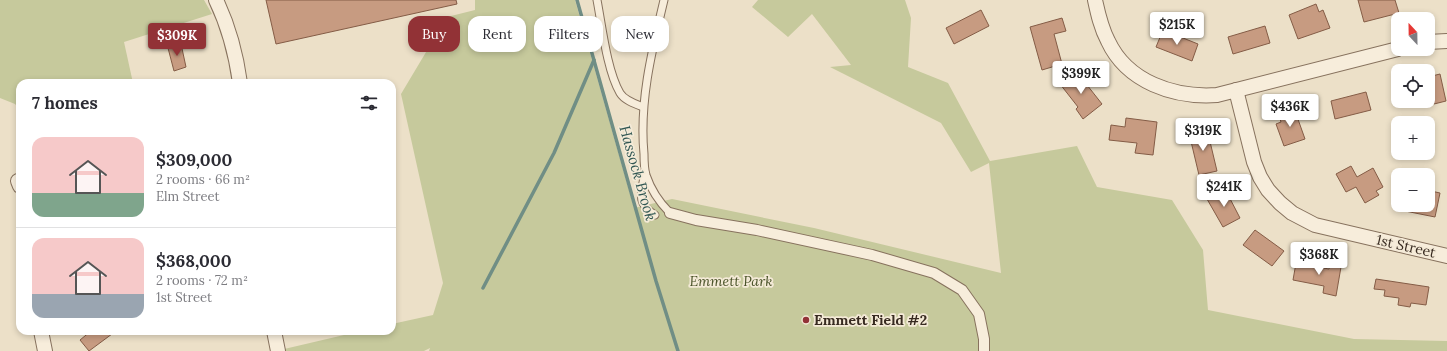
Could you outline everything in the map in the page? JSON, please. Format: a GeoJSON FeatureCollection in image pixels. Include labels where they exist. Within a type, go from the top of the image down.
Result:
{"type":"FeatureCollection","features":[{"type":"Feature","properties":{"kind":"street"},"geometry":{"type":"LineString","coordinates":[[216,0],[234,48],[239,79]]}},
{"type":"Feature","properties":{"kind":"street"},"geometry":{"type":"LineString","coordinates":[[1095,0],[1101,25],[1108,42],[1126,67],[1138,77],[1152,84],[1189,94],[1204,96],[1216,95],[1391,51]]}},
{"type":"Feature","properties":{"kind":"street"},"geometry":{"type":"LineString","coordinates":[[1435,42],[1447,41]]}},
{"type":"Feature","properties":{"kind":"street","name":"1st Street"},"geometry":{"type":"LineString","coordinates":[[1236,90],[1254,162],[1260,177],[1268,190],[1292,213],[1315,225],[1447,256]]}},
{"type":"Feature","properties":{"kind":"street"},"geometry":{"type":"LineString","coordinates":[[670,213],[696,220],[757,230],[872,255],[934,273],[962,290],[979,314],[984,339],[984,351]]}},
{"type":"Feature","properties":{"kind":"street"},"geometry":{"type":"LineString","coordinates":[[42,335],[45,351]]}},
{"type":"Feature","properties":{"kind":"street"},"geometry":{"type":"LineString","coordinates":[[275,335],[278,351]]}},
{"type":"Feature","properties":{"kind":"lane"},"geometry":{"type":"LineString","coordinates":[[597,0],[611,69],[620,94],[634,104],[643,107]]}},
{"type":"Feature","properties":{"kind":"lane"},"geometry":{"type":"LineString","coordinates":[[655,215],[643,206],[641,198],[645,173],[643,107],[653,45],[664,0]]}},
{"type":"Feature","properties":{"kind":"lane"},"geometry":{"type":"LineString","coordinates":[[645,173],[654,193],[670,213]]}},
{"type":"Feature","properties":{"kind":"green space"},"geometry":{"type":"Polygon","coordinates":[[[0,0],[204,0],[212,14],[124,42],[132,79],[16,79],[16,105],[0,98],[0,0]]]}},
{"type":"Feature","properties":{"kind":"green space","name":"Emmett Park"},"geometry":{"type":"Polygon","coordinates":[[[475,0],[575,0],[580,16],[534,16],[534,52],[590,52],[634,208],[672,199],[814,228],[1001,273],[989,163],[971,172],[941,123],[830,67],[851,65],[812,14],[788,37],[752,7],[758,0],[905,0],[911,18],[908,67],[948,83],[990,161],[1077,146],[1097,187],[1172,200],[1203,250],[1208,310],[1354,339],[1447,341],[1447,351],[429,351],[430,348],[424,351],[280,351],[344,335],[396,335],[396,323],[433,315],[443,283],[401,94],[426,52],[460,52],[460,16],[451,16],[475,10],[475,0]]]}},
{"type":"Feature","properties":{"kind":"building"},"geometry":{"type":"Polygon","coordinates":[[[266,0],[456,0],[457,4],[276,44],[266,0]]]}},
{"type":"Feature","properties":{"kind":"building"},"geometry":{"type":"Polygon","coordinates":[[[1358,0],[1395,0],[1399,12],[1391,12],[1391,15],[1364,22],[1358,0]]]}},
{"type":"Feature","properties":{"kind":"building"},"geometry":{"type":"Polygon","coordinates":[[[1316,4],[1319,12],[1323,10],[1330,28],[1298,39],[1289,15],[1316,4]]]}},
{"type":"Feature","properties":{"kind":"building"},"geometry":{"type":"Polygon","coordinates":[[[981,10],[989,26],[954,44],[946,28],[981,10]]]}},
{"type":"Feature","properties":{"kind":"building"},"geometry":{"type":"Polygon","coordinates":[[[1062,18],[1066,31],[1054,34],[1062,64],[1042,70],[1030,27],[1062,18]]]}},
{"type":"Feature","properties":{"kind":"building"},"geometry":{"type":"Polygon","coordinates":[[[1265,26],[1270,43],[1233,54],[1228,37],[1265,26]]]}},
{"type":"Feature","properties":{"kind":"building"},"geometry":{"type":"Polygon","coordinates":[[[1163,30],[1198,44],[1192,61],[1156,47],[1163,30]]]}},
{"type":"Feature","properties":{"kind":"building"},"geometry":{"type":"Polygon","coordinates":[[[181,44],[186,67],[174,71],[168,48],[181,44]]]}},
{"type":"Feature","properties":{"kind":"building"},"geometry":{"type":"Polygon","coordinates":[[[1076,71],[1102,104],[1083,119],[1076,109],[1078,107],[1060,84],[1076,71]]]}},
{"type":"Feature","properties":{"kind":"building"},"geometry":{"type":"Polygon","coordinates":[[[1440,74],[1446,101],[1435,104],[1435,75],[1440,74]]]}},
{"type":"Feature","properties":{"kind":"building"},"geometry":{"type":"Polygon","coordinates":[[[1366,92],[1371,110],[1335,119],[1331,101],[1366,92]]]}},
{"type":"Feature","properties":{"kind":"building"},"geometry":{"type":"Polygon","coordinates":[[[1294,108],[1305,139],[1284,146],[1276,124],[1281,122],[1278,113],[1294,108]]]}},
{"type":"Feature","properties":{"kind":"building"},"geometry":{"type":"Polygon","coordinates":[[[1126,118],[1157,122],[1153,155],[1135,153],[1137,143],[1109,140],[1111,125],[1125,127],[1126,118]]]}},
{"type":"Feature","properties":{"kind":"building"},"geometry":{"type":"Polygon","coordinates":[[[1207,129],[1217,171],[1199,175],[1189,133],[1207,129]]]}},
{"type":"Feature","properties":{"kind":"building"},"geometry":{"type":"Polygon","coordinates":[[[1351,166],[1357,177],[1373,168],[1383,187],[1376,191],[1379,195],[1365,203],[1356,187],[1346,192],[1336,174],[1351,166]]]}},
{"type":"Feature","properties":{"kind":"building"},"geometry":{"type":"Polygon","coordinates":[[[1225,189],[1240,218],[1223,227],[1207,199],[1225,189]]]}},
{"type":"Feature","properties":{"kind":"building"},"geometry":{"type":"Polygon","coordinates":[[[1435,192],[1440,193],[1435,217],[1410,212],[1435,212],[1435,192]]]}},
{"type":"Feature","properties":{"kind":"building"},"geometry":{"type":"Polygon","coordinates":[[[1255,230],[1284,251],[1272,266],[1243,245],[1255,230]]]}},
{"type":"Feature","properties":{"kind":"building"},"geometry":{"type":"Polygon","coordinates":[[[1304,259],[1313,261],[1312,266],[1329,269],[1330,264],[1341,267],[1336,296],[1323,293],[1324,286],[1293,280],[1296,263],[1303,264],[1304,259]]]}},
{"type":"Feature","properties":{"kind":"building"},"geometry":{"type":"Polygon","coordinates":[[[1376,279],[1429,287],[1426,305],[1411,303],[1410,307],[1398,305],[1399,298],[1384,296],[1385,290],[1374,289],[1376,279]]]}},
{"type":"Feature","properties":{"kind":"building"},"geometry":{"type":"Polygon","coordinates":[[[86,335],[111,335],[89,351],[80,340],[86,335]]]}},
{"type":"Feature","properties":{"kind":"waterway","name":"Hassock Brook"},"geometry":{"type":"LineString","coordinates":[[577,0],[656,281],[678,351]]}},
{"type":"Feature","properties":{"kind":"waterway"},"geometry":{"type":"LineString","coordinates":[[483,288],[554,153],[594,60]]}},
{"type":"Feature","properties":{"kind":"place","name":"Emmett Field #2"},"geometry":{"type":"Point","coordinates":[806,320]}}]}
